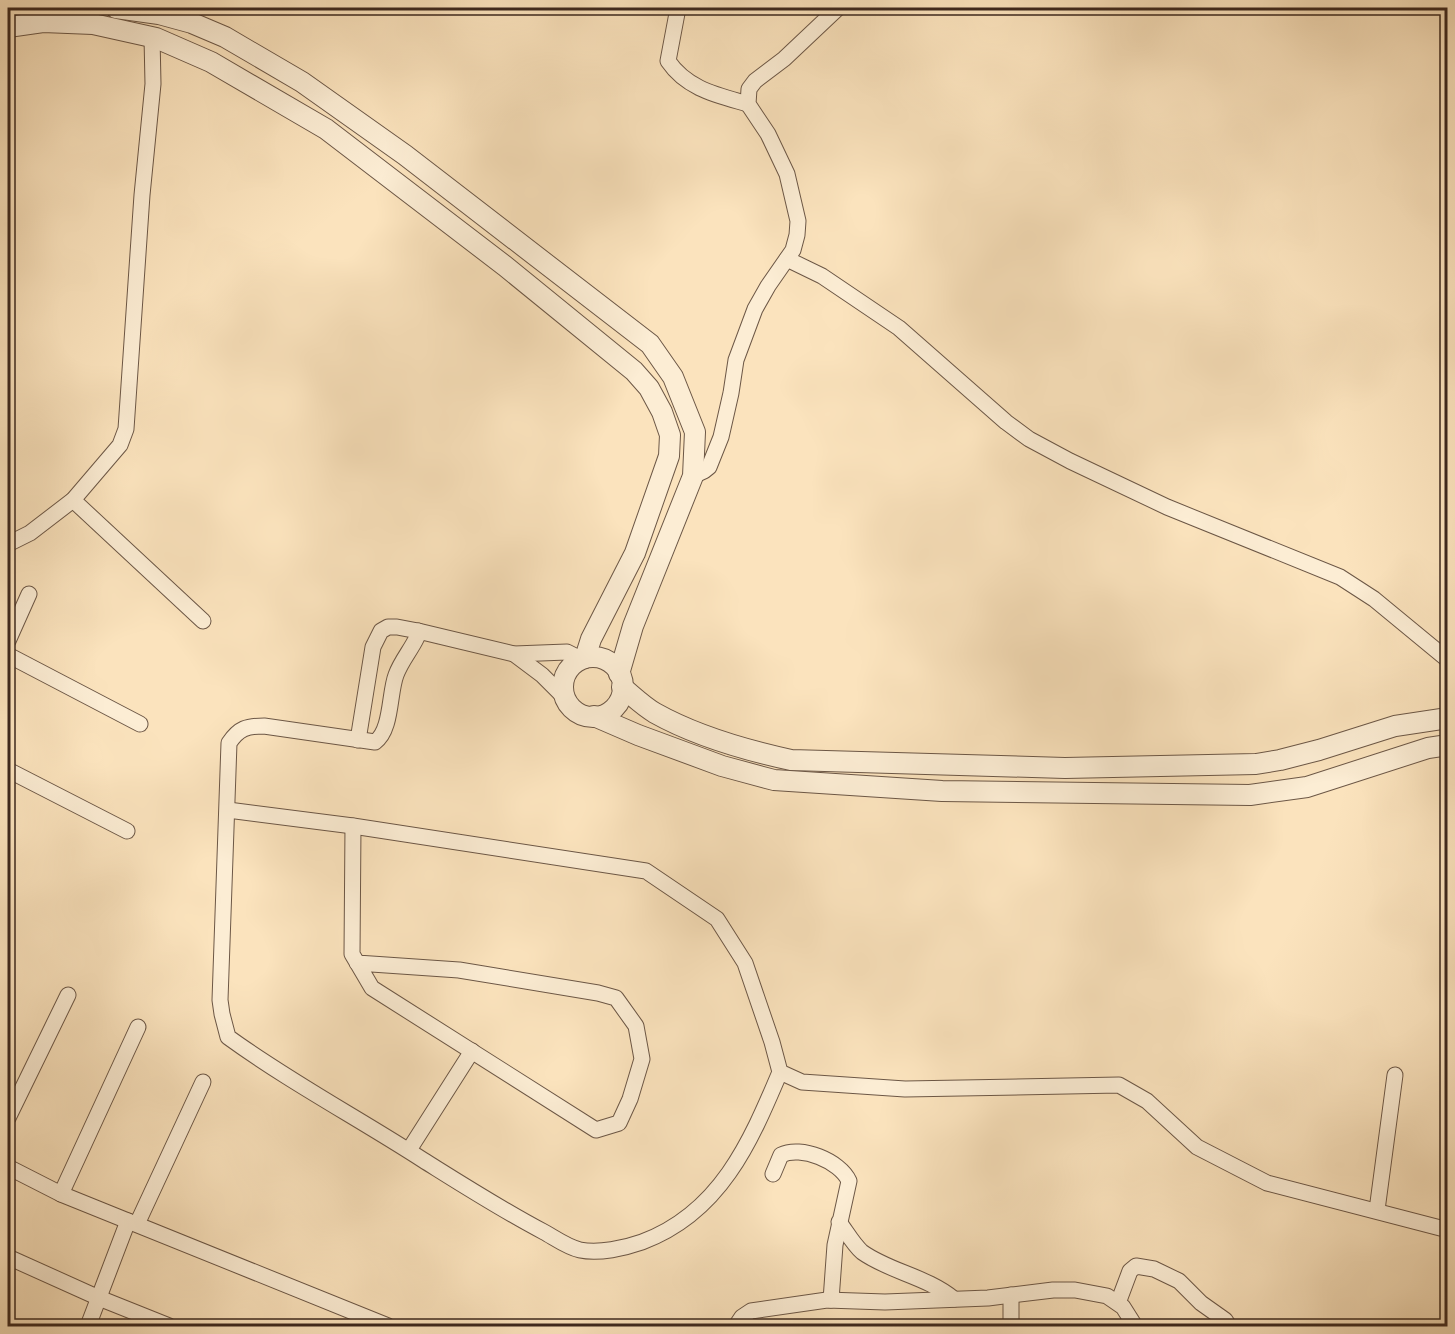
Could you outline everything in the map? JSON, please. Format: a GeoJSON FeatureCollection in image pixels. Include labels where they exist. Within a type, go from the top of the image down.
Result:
{"type":"FeatureCollection","features":[{"type":"Feature","properties":{"kind":"street"},"geometry":{"type":"LineString","coordinates":[[116,8],[159,14],[192,23],[225,37],[302,82],[405,155],[650,344],[673,377],[694,432],[693,476],[633,626],[621,681],[619,702],[602,715],[594,717]]}},
{"type":"Feature","properties":{"kind":"street"},"geometry":{"type":"LineString","coordinates":[[678,8],[668,61],[676,73],[688,82],[714,94],[748,104]]}},
{"type":"Feature","properties":{"kind":"street"},"geometry":{"type":"LineString","coordinates":[[693,476],[709,467],[721,437],[736,360],[755,309],[793,250],[798,221],[787,174],[768,134],[748,104],[749,89],[755,81],[784,59],[838,8]]}},
{"type":"Feature","properties":{"kind":"street"},"geometry":{"type":"LineString","coordinates":[[8,27],[94,16],[211,62],[326,129],[505,266],[634,371],[649,388],[662,412],[670,435],[669,456],[635,553],[583,658],[571,666],[565,675],[562,686],[565,698]]}},
{"type":"Feature","properties":{"kind":"street"},"geometry":{"type":"LineString","coordinates":[[8,544],[30,534],[73,500],[120,445],[126,429],[142,195],[153,84],[152,37]]}},
{"type":"Feature","properties":{"kind":"street"},"geometry":{"type":"LineString","coordinates":[[787,259],[822,276],[899,328],[1006,422],[1029,439],[1167,507],[1340,577],[1374,599],[1448,660]]}},
{"type":"Feature","properties":{"kind":"street"},"geometry":{"type":"LineString","coordinates":[[73,500],[203,621]]}},
{"type":"Feature","properties":{"kind":"street"},"geometry":{"type":"LineString","coordinates":[[8,641],[29,594]]}},
{"type":"Feature","properties":{"kind":"street"},"geometry":{"type":"LineString","coordinates":[[358,740],[367,677],[376,637],[388,627],[418,631],[514,654],[567,652],[583,658],[594,657],[609,662],[621,681],[653,712],[756,753],[791,760],[1065,768],[1256,764],[1319,750],[1395,726],[1448,718]]}},
{"type":"Feature","properties":{"kind":"street"},"geometry":{"type":"LineString","coordinates":[[228,810],[353,826],[646,871],[717,919],[745,963],[780,1072],[756,1129],[736,1166],[701,1207],[667,1232],[624,1249],[582,1250],[572,1247],[524,1222],[253,1054],[228,1036],[220,1000],[229,744],[236,733],[247,726],[291,729],[375,742],[383,732],[396,673],[415,643],[418,631]]}},
{"type":"Feature","properties":{"kind":"street"},"geometry":{"type":"LineString","coordinates":[[514,654],[542,675],[577,712],[746,774],[774,780],[942,791],[1250,795],[1307,787],[1428,748],[1448,745]]}},
{"type":"Feature","properties":{"kind":"street"},"geometry":{"type":"LineString","coordinates":[[8,655],[140,724]]}},
{"type":"Feature","properties":{"kind":"street"},"geometry":{"type":"LineString","coordinates":[[8,771],[127,831]]}},
{"type":"Feature","properties":{"kind":"street"},"geometry":{"type":"LineString","coordinates":[[353,826],[352,954],[357,963],[372,988],[596,1131],[619,1123],[630,1099],[642,1059],[636,1026],[616,998],[459,970],[357,963]]}},
{"type":"Feature","properties":{"kind":"street"},"geometry":{"type":"LineString","coordinates":[[8,1118],[68,995]]}},
{"type":"Feature","properties":{"kind":"street"},"geometry":{"type":"LineString","coordinates":[[61,1194],[138,1027]]}},
{"type":"Feature","properties":{"kind":"street"},"geometry":{"type":"LineString","coordinates":[[409,1150],[472,1051]]}},
{"type":"Feature","properties":{"kind":"street"},"geometry":{"type":"LineString","coordinates":[[780,1072],[802,1082],[905,1089],[1119,1086],[1147,1101],[1197,1148],[1267,1183],[1448,1230]]}},
{"type":"Feature","properties":{"kind":"street"},"geometry":{"type":"LineString","coordinates":[[1377,1210],[1395,1075]]}},
{"type":"Feature","properties":{"kind":"street"},"geometry":{"type":"LineString","coordinates":[[88,1326],[133,1223],[203,1082]]}},
{"type":"Feature","properties":{"kind":"street"},"geometry":{"type":"LineString","coordinates":[[773,1174],[778,1158],[786,1152],[816,1156],[839,1168],[849,1181],[835,1245],[831,1300]]}},
{"type":"Feature","properties":{"kind":"street"},"geometry":{"type":"LineString","coordinates":[[8,1167],[61,1194],[388,1326]]}},
{"type":"Feature","properties":{"kind":"street"},"geometry":{"type":"LineString","coordinates":[[839,1222],[859,1250],[870,1257],[934,1284],[954,1299]]}},
{"type":"Feature","properties":{"kind":"street"},"geometry":{"type":"LineString","coordinates":[[8,1257],[99,1298],[169,1326]]}},
{"type":"Feature","properties":{"kind":"street"},"geometry":{"type":"LineString","coordinates":[[1118,1303],[1130,1271],[1136,1266],[1154,1269],[1179,1281],[1229,1326]]}},
{"type":"Feature","properties":{"kind":"street"},"geometry":{"type":"LineString","coordinates":[[736,1326],[742,1317],[751,1311],[831,1300],[885,1302],[954,1299],[1053,1290],[1075,1290],[1107,1296],[1123,1307],[1135,1326]]}},
{"type":"Feature","properties":{"kind":"street"},"geometry":{"type":"LineString","coordinates":[[1011,1295],[1011,1326]]}}]}
